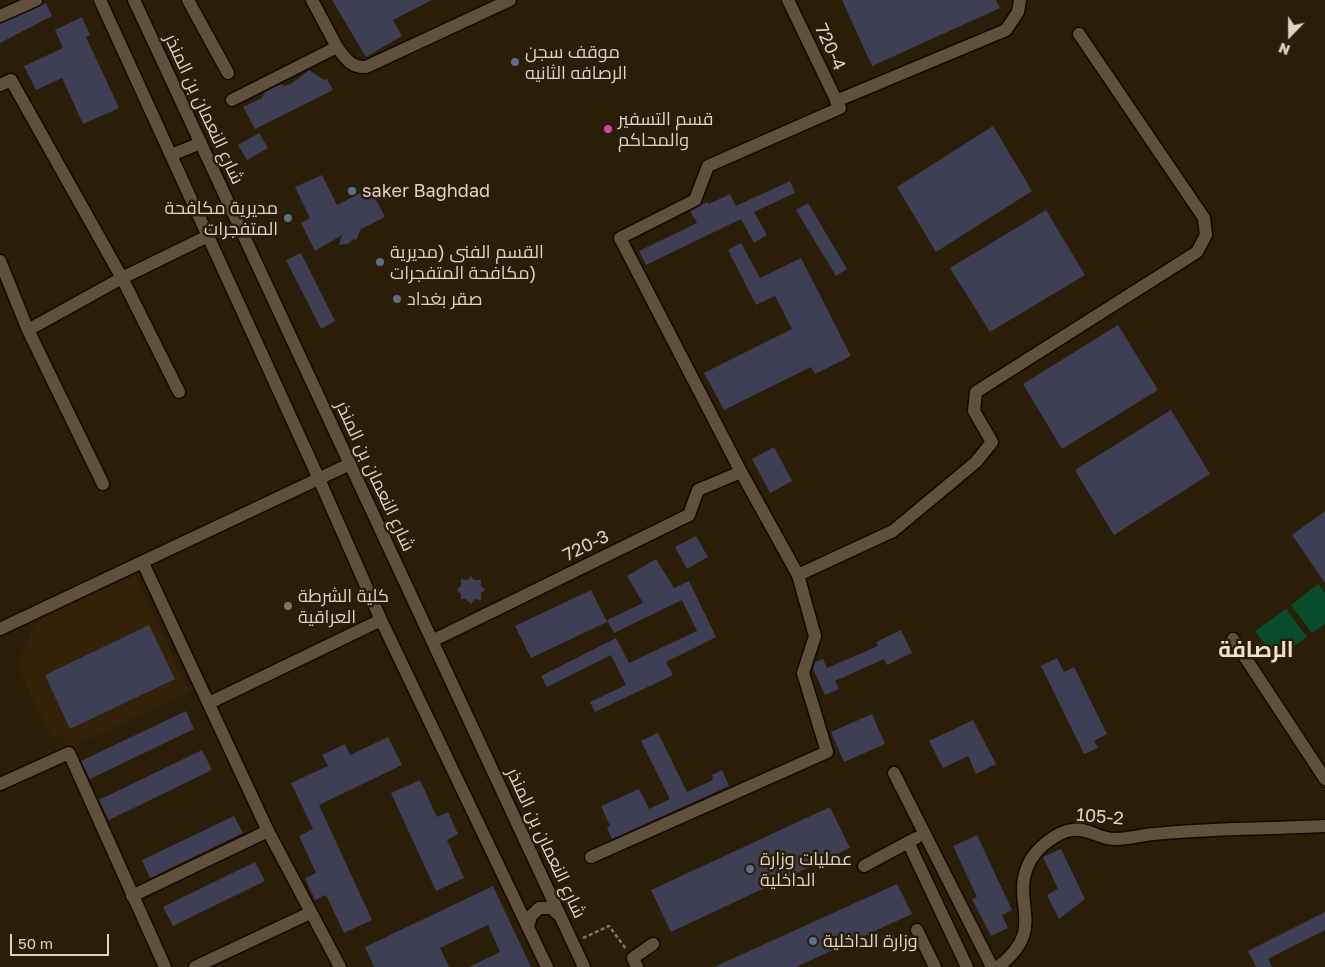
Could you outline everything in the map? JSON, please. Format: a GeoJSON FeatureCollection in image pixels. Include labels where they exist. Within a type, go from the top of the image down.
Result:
{"type":"FeatureCollection","features":[{"type":"Feature","properties":{"kind":"street"},"geometry":{"type":"LineString","coordinates":[[0,16],[36,0]]}},
{"type":"Feature","properties":{"kind":"street"},"geometry":{"type":"LineString","coordinates":[[100,0],[319,479],[381,620],[547,967]]}},
{"type":"Feature","properties":{"kind":"street","name":"شارع النعمان بن المنذر"},"geometry":{"type":"LineString","coordinates":[[134,0],[584,967]]}},
{"type":"Feature","properties":{"kind":"street"},"geometry":{"type":"LineString","coordinates":[[188,0],[228,73]]}},
{"type":"Feature","properties":{"kind":"street"},"geometry":{"type":"LineString","coordinates":[[312,0],[337,47],[350,63],[358,68],[366,67],[510,0]]}},
{"type":"Feature","properties":{"kind":"street","name":"720-4"},"geometry":{"type":"LineString","coordinates":[[788,0],[838,105]]}},
{"type":"Feature","properties":{"kind":"street"},"geometry":{"type":"LineString","coordinates":[[591,857],[827,752],[803,673],[815,636],[798,575],[741,472],[620,238],[694,200],[708,166],[838,105],[1006,30],[1018,12],[1020,0]]}},
{"type":"Feature","properties":{"kind":"street"},"geometry":{"type":"LineString","coordinates":[[798,575],[893,531],[976,462],[992,442],[974,411],[976,392],[1198,252],[1206,235],[1204,218],[1079,34]]}},
{"type":"Feature","properties":{"kind":"street"},"geometry":{"type":"LineString","coordinates":[[232,100],[337,47]]}},
{"type":"Feature","properties":{"kind":"street"},"geometry":{"type":"LineString","coordinates":[[0,85],[11,80],[122,278],[179,392]]}},
{"type":"Feature","properties":{"kind":"street"},"geometry":{"type":"LineString","coordinates":[[171,155],[201,143]]}},
{"type":"Feature","properties":{"kind":"street"},"geometry":{"type":"LineString","coordinates":[[28,330],[122,278],[208,236]]}},
{"type":"Feature","properties":{"kind":"street"},"geometry":{"type":"LineString","coordinates":[[0,260],[28,330],[103,484]]}},
{"type":"Feature","properties":{"kind":"street"},"geometry":{"type":"LineString","coordinates":[[0,629],[350,464]]}},
{"type":"Feature","properties":{"kind":"street","name":"720-3"},"geometry":{"type":"LineString","coordinates":[[432,641],[689,515],[698,490],[741,472]]}},
{"type":"Feature","properties":{"kind":"street"},"geometry":{"type":"LineString","coordinates":[[142,563],[268,831],[340,967]]}},
{"type":"Feature","properties":{"kind":"street"},"geometry":{"type":"LineString","coordinates":[[209,702],[381,620]]}},
{"type":"Feature","properties":{"kind":"street"},"geometry":{"type":"LineString","coordinates":[[1234,639],[1325,779]]}},
{"type":"Feature","properties":{"kind":"street"},"geometry":{"type":"LineString","coordinates":[[0,784],[69,752],[165,967]]}},
{"type":"Feature","properties":{"kind":"street"},"geometry":{"type":"LineString","coordinates":[[894,773],[992,967]]}},
{"type":"Feature","properties":{"kind":"street","name":"105-2"},"geometry":{"type":"LineString","coordinates":[[998,967],[1013,956],[1023,940],[1026,922],[1024,881],[1031,859],[1038,850],[1063,832],[1079,829],[1102,837],[1117,839],[1154,834],[1325,826]]}},
{"type":"Feature","properties":{"kind":"street"},"geometry":{"type":"LineString","coordinates":[[132,896],[268,831]]}},
{"type":"Feature","properties":{"kind":"street"},"geometry":{"type":"LineString","coordinates":[[864,866],[925,834]]}},
{"type":"Feature","properties":{"kind":"street"},"geometry":{"type":"LineString","coordinates":[[908,842],[967,967]]}},
{"type":"Feature","properties":{"kind":"street"},"geometry":{"type":"LineString","coordinates":[[528,927],[531,916],[539,908],[551,908],[560,916]]}},
{"type":"Feature","properties":{"kind":"street"},"geometry":{"type":"LineString","coordinates":[[195,967],[310,913]]}},
{"type":"Feature","properties":{"kind":"street"},"geometry":{"type":"LineString","coordinates":[[917,930],[935,967]]}},
{"type":"Feature","properties":{"kind":"street"},"geometry":{"type":"LineString","coordinates":[[635,963],[653,944]]}},
{"type":"Feature","properties":{"kind":"path"},"geometry":{"type":"LineString","coordinates":[[573,943],[610,926],[635,963]]}},
{"type":"Feature","properties":{"kind":"shaded area"},"geometry":{"type":"Polygon","coordinates":[[[135,575],[190,692],[68,749],[61,735],[52,739],[17,665],[37,620],[135,575]]]}},
{"type":"Feature","properties":{"kind":"green space"},"geometry":{"type":"Polygon","coordinates":[[[1318,584],[1325,593],[1325,624],[1312,633],[1291,605],[1318,584]]]}},
{"type":"Feature","properties":{"kind":"green space"},"geometry":{"type":"Polygon","coordinates":[[[1286,609],[1307,637],[1276,659],[1255,631],[1286,609]]]}},
{"type":"Feature","properties":{"kind":"building"},"geometry":{"type":"Polygon","coordinates":[[[332,0],[432,0],[393,20],[402,36],[366,57],[332,0]]]}},
{"type":"Feature","properties":{"kind":"building"},"geometry":{"type":"Polygon","coordinates":[[[842,0],[996,0],[1000,8],[872,66],[842,0]]]}},
{"type":"Feature","properties":{"kind":"building"},"geometry":{"type":"Polygon","coordinates":[[[46,3],[52,16],[0,43],[0,24],[46,3]]]}},
{"type":"Feature","properties":{"kind":"building"},"geometry":{"type":"Polygon","coordinates":[[[82,17],[90,35],[86,37],[119,108],[83,124],[62,78],[36,90],[24,66],[63,48],[55,30],[82,17]]]}},
{"type":"Feature","properties":{"kind":"building"},"geometry":{"type":"Polygon","coordinates":[[[309,70],[324,80],[327,79],[333,90],[255,129],[243,107],[262,98],[265,92],[281,84],[284,86],[291,84],[309,70]]]}},
{"type":"Feature","properties":{"kind":"building"},"geometry":{"type":"Polygon","coordinates":[[[993,126],[1032,191],[936,252],[897,187],[993,126]]]}},
{"type":"Feature","properties":{"kind":"building"},"geometry":{"type":"Polygon","coordinates":[[[259,133],[268,148],[247,160],[238,145],[259,133]]]}},
{"type":"Feature","properties":{"kind":"building"},"geometry":{"type":"Polygon","coordinates":[[[322,175],[337,205],[370,188],[385,217],[361,229],[356,240],[353,239],[348,244],[339,245],[342,235],[315,251],[301,223],[310,218],[295,187],[322,175]]]}},
{"type":"Feature","properties":{"kind":"building"},"geometry":{"type":"Polygon","coordinates":[[[790,181],[795,193],[754,212],[767,235],[754,243],[741,219],[646,265],[639,251],[697,223],[690,211],[707,202],[709,204],[730,194],[736,206],[790,181]]]}},
{"type":"Feature","properties":{"kind":"building"},"geometry":{"type":"Polygon","coordinates":[[[808,203],[847,269],[836,276],[796,210],[808,203]]]}},
{"type":"Feature","properties":{"kind":"building"},"geometry":{"type":"Polygon","coordinates":[[[1046,210],[1085,275],[990,332],[950,268],[1046,210]]]}},
{"type":"Feature","properties":{"kind":"building"},"geometry":{"type":"Polygon","coordinates":[[[741,243],[760,278],[801,258],[851,356],[815,374],[811,367],[724,410],[704,373],[792,329],[775,296],[756,305],[728,250],[741,243]]]}},
{"type":"Feature","properties":{"kind":"building"},"geometry":{"type":"Polygon","coordinates":[[[301,253],[335,321],[321,329],[286,260],[301,253]]]}},
{"type":"Feature","properties":{"kind":"building"},"geometry":{"type":"Polygon","coordinates":[[[1118,325],[1158,390],[1062,449],[1023,384],[1118,325]]]}},
{"type":"Feature","properties":{"kind":"building"},"geometry":{"type":"Polygon","coordinates":[[[1171,410],[1210,474],[1114,535],[1075,470],[1171,410]]]}},
{"type":"Feature","properties":{"kind":"building"},"geometry":{"type":"Polygon","coordinates":[[[774,447],[792,481],[770,493],[752,459],[774,447]]]}},
{"type":"Feature","properties":{"kind":"building"},"geometry":{"type":"Polygon","coordinates":[[[1325,511],[1325,583],[1292,535],[1325,511]]]}},
{"type":"Feature","properties":{"kind":"building"},"geometry":{"type":"Polygon","coordinates":[[[696,536],[708,557],[687,569],[675,547],[696,536]]]}},
{"type":"Feature","properties":{"kind":"building"},"geometry":{"type":"Polygon","coordinates":[[[656,559],[674,588],[689,581],[716,637],[666,662],[673,675],[595,712],[590,702],[626,685],[611,655],[547,687],[541,676],[616,638],[629,663],[697,631],[682,600],[614,633],[607,620],[643,603],[627,576],[656,559]]]}},
{"type":"Feature","properties":{"kind":"building"},"geometry":{"type":"Polygon","coordinates":[[[471,576],[474,580],[481,580],[481,586],[485,590],[481,593],[481,600],[475,599],[471,604],[466,599],[461,599],[461,594],[457,590],[461,586],[461,579],[468,580],[471,576]]]}},
{"type":"Feature","properties":{"kind":"building"},"geometry":{"type":"Polygon","coordinates":[[[591,590],[607,622],[531,658],[515,626],[591,590]]]}},
{"type":"Feature","properties":{"kind":"building"},"geometry":{"type":"Polygon","coordinates":[[[149,625],[175,679],[70,729],[45,675],[149,625]]]}},
{"type":"Feature","properties":{"kind":"building"},"geometry":{"type":"Polygon","coordinates":[[[901,630],[912,653],[887,665],[884,659],[835,681],[839,689],[825,695],[813,669],[815,662],[823,659],[827,668],[878,646],[876,642],[901,630]]]}},
{"type":"Feature","properties":{"kind":"building"},"geometry":{"type":"Polygon","coordinates":[[[1057,658],[1064,672],[1074,667],[1107,734],[1094,741],[1098,748],[1084,754],[1041,666],[1057,658]]]}},
{"type":"Feature","properties":{"kind":"building"},"geometry":{"type":"Polygon","coordinates":[[[186,711],[194,729],[90,779],[81,761],[186,711]]]}},
{"type":"Feature","properties":{"kind":"building"},"geometry":{"type":"Polygon","coordinates":[[[872,714],[885,744],[844,762],[831,732],[872,714]]]}},
{"type":"Feature","properties":{"kind":"building"},"geometry":{"type":"Polygon","coordinates":[[[973,720],[996,764],[976,774],[968,756],[943,768],[929,741],[973,720]]]}},
{"type":"Feature","properties":{"kind":"building"},"geometry":{"type":"Polygon","coordinates":[[[658,733],[687,792],[713,780],[712,775],[722,770],[729,786],[612,839],[607,828],[610,826],[601,806],[639,789],[649,809],[670,799],[641,741],[658,733]]]}},
{"type":"Feature","properties":{"kind":"building"},"geometry":{"type":"Polygon","coordinates":[[[388,737],[402,765],[319,805],[372,920],[344,933],[326,895],[315,900],[305,878],[316,873],[299,836],[313,829],[291,783],[328,766],[322,755],[345,744],[350,755],[388,737]]]}},
{"type":"Feature","properties":{"kind":"building"},"geometry":{"type":"Polygon","coordinates":[[[202,750],[212,770],[109,820],[99,800],[202,750]]]}},
{"type":"Feature","properties":{"kind":"building"},"geometry":{"type":"Polygon","coordinates":[[[420,780],[437,817],[448,812],[458,834],[447,840],[464,878],[436,891],[391,793],[420,780]]]}},
{"type":"Feature","properties":{"kind":"building","name":"عمليات وزارة الداخلية"},"geometry":{"type":"Polygon","coordinates":[[[830,807],[850,848],[671,932],[651,890],[830,807]]]}},
{"type":"Feature","properties":{"kind":"building"},"geometry":{"type":"Polygon","coordinates":[[[234,816],[243,833],[150,878],[142,860],[234,816]]]}},
{"type":"Feature","properties":{"kind":"building"},"geometry":{"type":"Polygon","coordinates":[[[977,835],[1012,910],[1002,915],[1008,928],[991,936],[972,899],[977,897],[953,846],[977,835]]]}},
{"type":"Feature","properties":{"kind":"building"},"geometry":{"type":"Polygon","coordinates":[[[1061,849],[1085,899],[1059,919],[1047,895],[1058,889],[1043,857],[1061,849]]]}},
{"type":"Feature","properties":{"kind":"building"},"geometry":{"type":"Polygon","coordinates":[[[255,862],[265,881],[173,926],[163,907],[255,862]]]}},
{"type":"Feature","properties":{"kind":"building","name":"وزارة الداخلية"},"geometry":{"type":"Polygon","coordinates":[[[897,884],[912,914],[796,967],[714,967],[897,884]]]}},
{"type":"Feature","properties":{"kind":"building"},"geometry":{"type":"Polygon","coordinates":[[[493,886],[531,967],[469,967],[500,952],[488,925],[440,948],[449,967],[374,967],[365,947],[493,886]]]}},
{"type":"Feature","properties":{"kind":"building"},"geometry":{"type":"Polygon","coordinates":[[[1325,912],[1325,930],[1268,959],[1272,967],[1256,967],[1248,951],[1325,912]]]}},
{"type":"Feature","properties":{"kind":"place","name":"موقف سجن الرصافه الثانيه"},"geometry":{"type":"Point","coordinates":[515,62]}},
{"type":"Feature","properties":{"kind":"place","name":"قسم التسفير والمحاكم"},"geometry":{"type":"Point","coordinates":[608,129]}},
{"type":"Feature","properties":{"kind":"place","name":"saker Baghdad"},"geometry":{"type":"Point","coordinates":[352,191]}},
{"type":"Feature","properties":{"kind":"place","name":"مديرية مكافحة المتفجرات"},"geometry":{"type":"Point","coordinates":[288,218]}},
{"type":"Feature","properties":{"kind":"place","name":"القسم الفني (مديرية مكافحة المتفجرات)"},"geometry":{"type":"Point","coordinates":[380,262]}},
{"type":"Feature","properties":{"kind":"place","name":"صقر بغداد"},"geometry":{"type":"Point","coordinates":[397,299]}},
{"type":"Feature","properties":{"kind":"place","name":"كلية الشرطة العراقية"},"geometry":{"type":"Point","coordinates":[288,606]}},
{"type":"Feature","properties":{"kind":"place","name":"عمليات وزارة الداخلية"},"geometry":{"type":"Point","coordinates":[750,869]}},
{"type":"Feature","properties":{"kind":"place","name":"وزارة الداخلية"},"geometry":{"type":"Point","coordinates":[813,941]}},
{"type":"Feature","properties":{"kind":"district","name":"الرصافة"},"geometry":{"type":"Point","coordinates":[1256,650]}}]}
